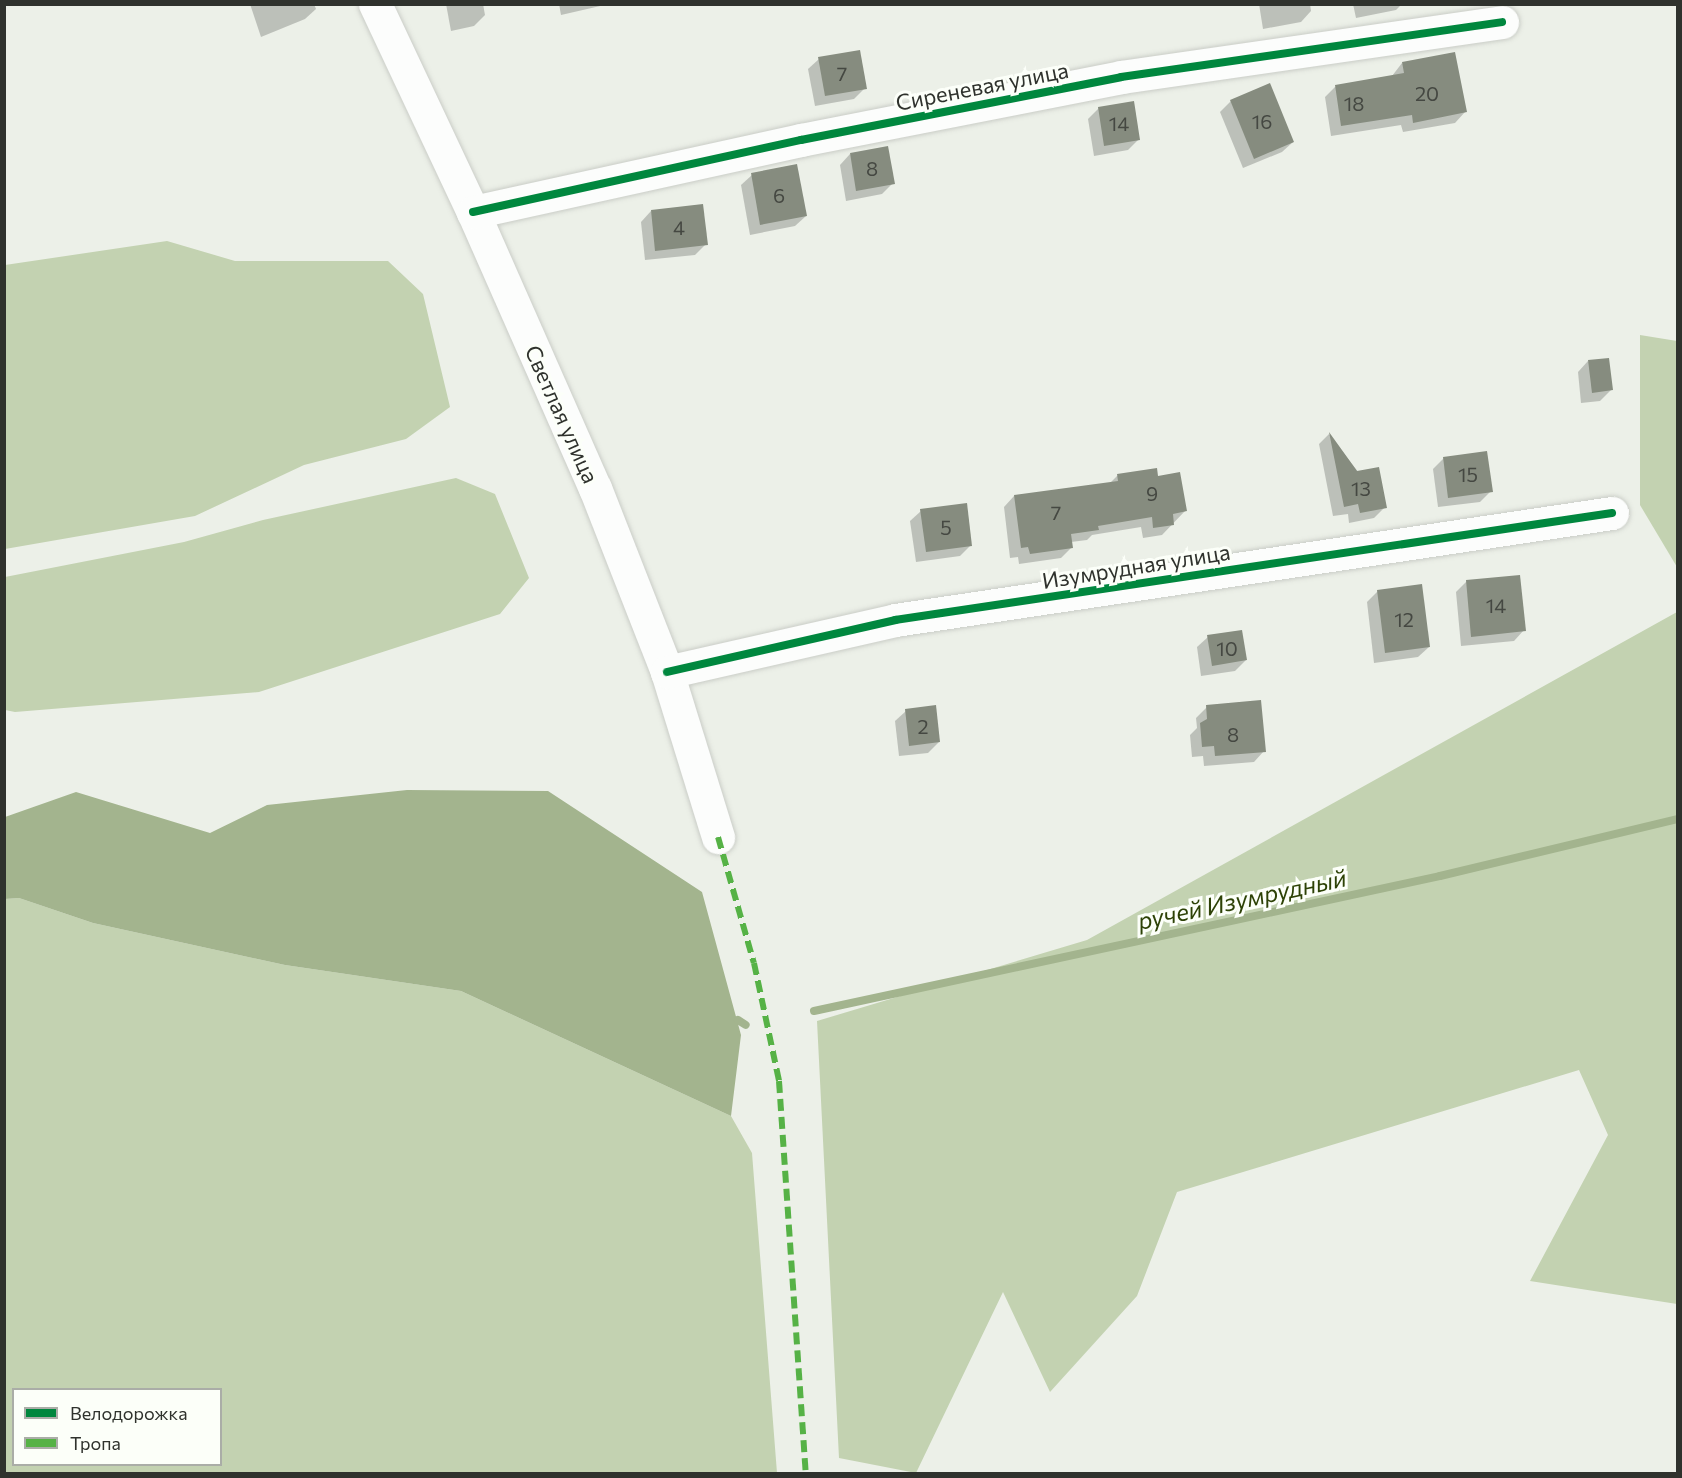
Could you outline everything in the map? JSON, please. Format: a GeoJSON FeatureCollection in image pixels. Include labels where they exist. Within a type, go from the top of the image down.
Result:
{"type":"FeatureCollection","features":[{"type":"Feature","properties":{"kind":"street","name":"Светлая улица"},"geometry":{"type":"LineString","coordinates":[[375,4],[473,212],[595,488],[668,672],[718,837]]}},
{"type":"Feature","properties":{"kind":"street","name":"Сиреневая улица"},"geometry":{"type":"LineString","coordinates":[[473,212],[801,140],[1120,77],[1502,22]]}},
{"type":"Feature","properties":{"kind":"street","name":"Изумрудная улица"},"geometry":{"type":"LineString","coordinates":[[668,672],[895,620],[1612,513]]}},
{"type":"Feature","properties":{"kind":"shaded area"},"geometry":{"type":"Polygon","coordinates":[[[167,241],[235,261],[388,261],[423,294],[450,407],[406,439],[304,465],[195,516],[5,549],[5,265],[167,241]]]}},
{"type":"Feature","properties":{"kind":"shaded area"},"geometry":{"type":"Polygon","coordinates":[[[1640,335],[1677,341],[1677,567],[1640,505],[1640,335]]]}},
{"type":"Feature","properties":{"kind":"shaded area"},"geometry":{"type":"Polygon","coordinates":[[[456,478],[495,494],[529,578],[500,614],[259,692],[15,712],[5,710],[5,577],[184,542],[263,520],[456,478]]]}},
{"type":"Feature","properties":{"kind":"shaded area"},"geometry":{"type":"Polygon","coordinates":[[[1677,612],[1677,1304],[1530,1281],[1608,1135],[1579,1070],[1177,1192],[1137,1296],[1050,1392],[1003,1292],[916,1473],[839,1458],[817,1021],[1087,940],[1677,612]]]}},
{"type":"Feature","properties":{"kind":"shaded area"},"geometry":{"type":"Polygon","coordinates":[[[407,790],[548,791],[702,892],[741,1035],[731,1116],[461,991],[285,965],[93,923],[19,898],[5,899],[5,817],[76,792],[210,833],[267,805],[407,790]]]}},
{"type":"Feature","properties":{"kind":"shaded area"},"geometry":{"type":"Polygon","coordinates":[[[19,898],[93,923],[285,965],[461,991],[731,1116],[752,1153],[777,1473],[5,1474],[5,899],[19,898]]]}},
{"type":"Feature","properties":{"kind":"building"},"geometry":{"type":"Polygon","coordinates":[[[860,50],[867,89],[825,96],[818,57],[860,50]]]}},
{"type":"Feature","properties":{"kind":"building"},"geometry":{"type":"Polygon","coordinates":[[[1455,52],[1467,112],[1413,123],[1412,115],[1341,126],[1335,85],[1404,73],[1402,62],[1455,52]]]}},
{"type":"Feature","properties":{"kind":"building"},"geometry":{"type":"Polygon","coordinates":[[[1270,83],[1294,142],[1254,159],[1230,100],[1270,83]]]}},
{"type":"Feature","properties":{"kind":"building"},"geometry":{"type":"Polygon","coordinates":[[[1134,101],[1140,140],[1104,146],[1098,107],[1134,101]]]}},
{"type":"Feature","properties":{"kind":"building"},"geometry":{"type":"Polygon","coordinates":[[[888,146],[895,184],[856,191],[850,153],[888,146]]]}},
{"type":"Feature","properties":{"kind":"building"},"geometry":{"type":"Polygon","coordinates":[[[797,164],[807,216],[760,225],[751,173],[797,164]]]}},
{"type":"Feature","properties":{"kind":"building"},"geometry":{"type":"Polygon","coordinates":[[[703,204],[708,245],[655,251],[651,210],[703,204]]]}},
{"type":"Feature","properties":{"kind":"building"},"geometry":{"type":"Polygon","coordinates":[[[1609,358],[1613,390],[1592,393],[1588,360],[1609,358]]]}},
{"type":"Feature","properties":{"kind":"building"},"geometry":{"type":"Polygon","coordinates":[[[1329,432],[1357,471],[1379,467],[1387,508],[1360,513],[1358,504],[1344,507],[1329,432]]]}},
{"type":"Feature","properties":{"kind":"building"},"geometry":{"type":"Polygon","coordinates":[[[1487,451],[1493,492],[1448,498],[1443,457],[1487,451]]]}},
{"type":"Feature","properties":{"kind":"building"},"geometry":{"type":"Polygon","coordinates":[[[1157,468],[1158,476],[1180,472],[1187,511],[1173,514],[1174,525],[1153,528],[1152,517],[1098,526],[1099,530],[1071,534],[1073,548],[1030,554],[1028,547],[1021,548],[1014,495],[1118,481],[1117,474],[1157,468]]]}},
{"type":"Feature","properties":{"kind":"building"},"geometry":{"type":"Polygon","coordinates":[[[967,503],[972,546],[926,552],[920,509],[967,503]]]}},
{"type":"Feature","properties":{"kind":"building"},"geometry":{"type":"Polygon","coordinates":[[[1520,575],[1526,631],[1471,637],[1466,580],[1520,575]]]}},
{"type":"Feature","properties":{"kind":"building"},"geometry":{"type":"Polygon","coordinates":[[[1422,584],[1430,647],[1385,653],[1377,590],[1422,584]]]}},
{"type":"Feature","properties":{"kind":"building"},"geometry":{"type":"Polygon","coordinates":[[[1242,630],[1247,660],[1212,666],[1207,635],[1242,630]]]}},
{"type":"Feature","properties":{"kind":"building"},"geometry":{"type":"Polygon","coordinates":[[[1261,700],[1266,752],[1215,756],[1214,746],[1202,747],[1200,723],[1207,719],[1206,705],[1261,700]]]}},
{"type":"Feature","properties":{"kind":"building"},"geometry":{"type":"Polygon","coordinates":[[[936,705],[940,742],[909,746],[905,709],[936,705]]]}},
{"type":"Feature","properties":{"kind":"waterway","name":"ручей Изумрудный"},"geometry":{"type":"LineString","coordinates":[[814,1011],[1440,876],[1678,819]]}},
{"type":"Feature","properties":{"kind":"waterway"},"geometry":{"type":"LineString","coordinates":[[738,1020],[746,1025]]}},
{"type":"Feature","properties":{"kind":"marked path"},"geometry":{"type":"LineString","coordinates":[[718,837],[754,963],[779,1081],[806,1474]]}},
{"type":"Feature","properties":{"kind":"cycle path"},"geometry":{"type":"LineString","coordinates":[[473,212],[801,140],[1121,77],[1502,22]]}},
{"type":"Feature","properties":{"kind":"cycle path"},"geometry":{"type":"LineString","coordinates":[[667,672],[895,620],[1612,513]]}}]}
